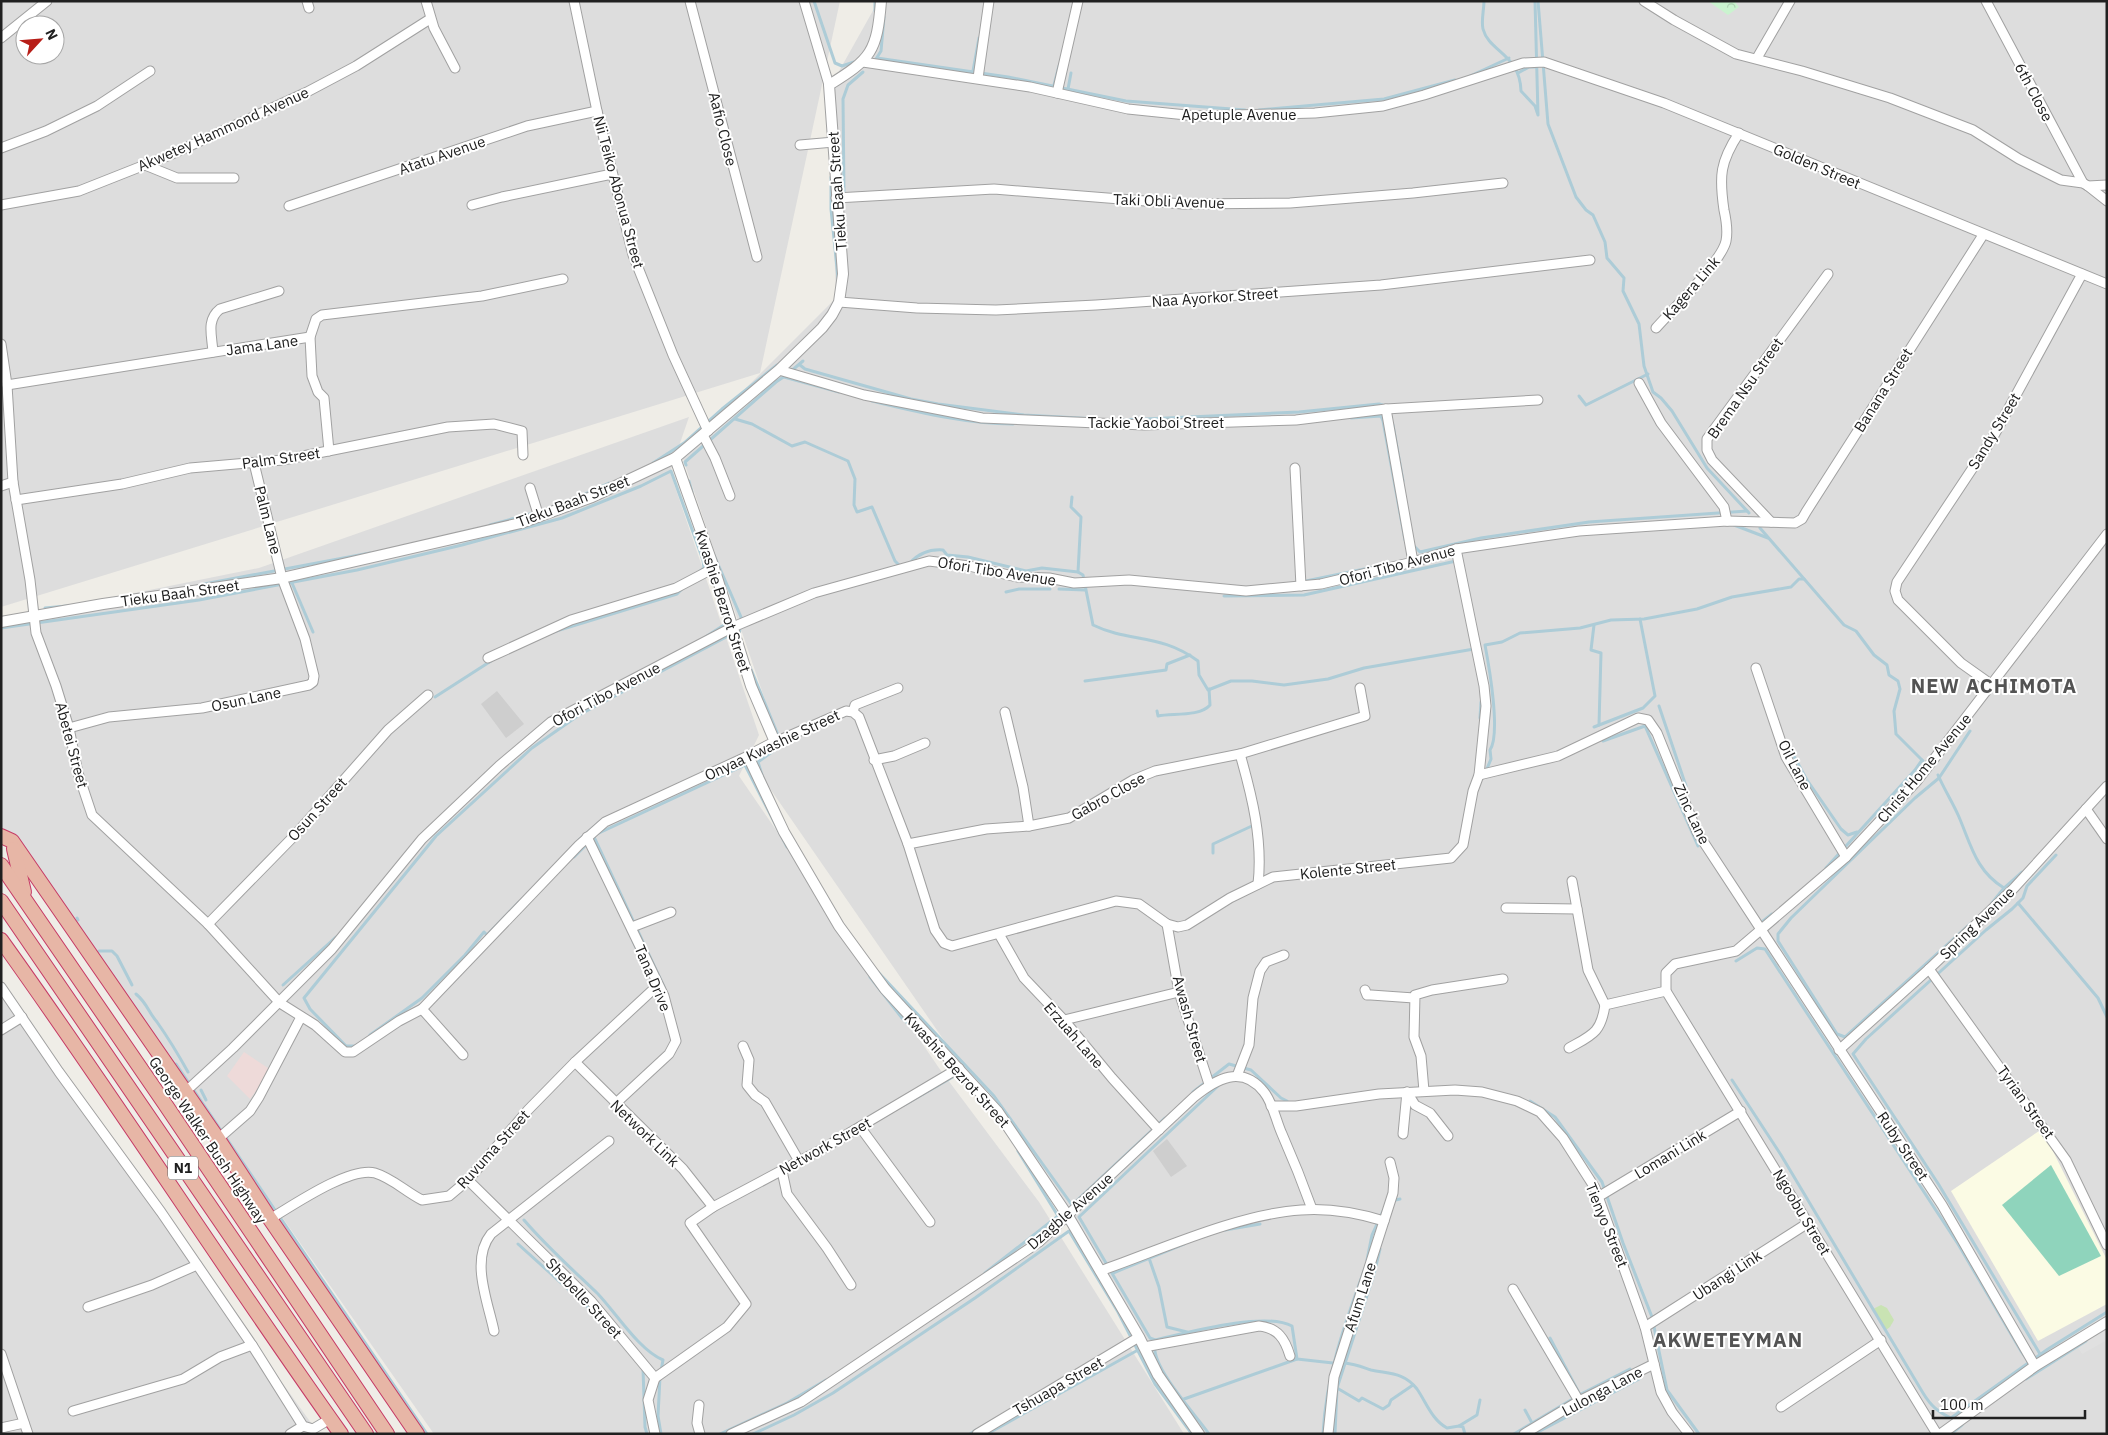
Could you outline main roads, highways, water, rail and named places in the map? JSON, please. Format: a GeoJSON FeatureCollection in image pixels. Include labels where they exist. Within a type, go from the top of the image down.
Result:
{"type":"FeatureCollection","features":[{"type":"Feature","properties":{"kind":"highway"},"geometry":{"type":"LineString","coordinates":[[7,839],[26,901]]}},
{"type":"Feature","properties":{"kind":"highway"},"geometry":{"type":"LineString","coordinates":[[7,839],[218,1139],[270,1219],[417,1434]]}},
{"type":"Feature","properties":{"kind":"highway","name":"George Walker Bush Highway"},"geometry":{"type":"LineString","coordinates":[[1,865],[165,1104],[387,1434]]}},
{"type":"Feature","properties":{"kind":"highway","name":"N1"},"geometry":{"type":"LineString","coordinates":[[1,901],[366,1434]]}},
{"type":"Feature","properties":{"kind":"highway"},"geometry":{"type":"LineString","coordinates":[[1,940],[58,1020],[266,1330],[341,1434]]}},
{"type":"Feature","properties":{"kind":"waterway"},"geometry":{"type":"LineString","coordinates":[[814,1],[835,63],[842,66],[854,62]]}},
{"type":"Feature","properties":{"kind":"waterway"},"geometry":{"type":"LineString","coordinates":[[875,1],[875,11]]}},
{"type":"Feature","properties":{"kind":"waterway"},"geometry":{"type":"LineString","coordinates":[[1484,1],[1482,26],[1486,37],[1510,61],[1519,79],[1521,91],[1535,106],[1538,115],[1535,1]]}},
{"type":"Feature","properties":{"kind":"waterway"},"geometry":{"type":"LineString","coordinates":[[1538,1],[1548,124],[1576,197],[1586,210],[1593,215],[1605,242],[1607,258],[1624,278],[1623,291],[1639,324],[1644,366],[1653,392],[1672,411],[1707,468],[1749,513]]}},
{"type":"Feature","properties":{"kind":"waterway"},"geometry":{"type":"LineString","coordinates":[[876,59],[881,51],[884,17]]}},
{"type":"Feature","properties":{"kind":"waterway"},"geometry":{"type":"LineString","coordinates":[[973,71],[979,38]]}},
{"type":"Feature","properties":{"kind":"waterway"},"geometry":{"type":"LineString","coordinates":[[877,58],[1008,77],[1126,101],[1245,110]]}},
{"type":"Feature","properties":{"kind":"waterway"},"geometry":{"type":"LineString","coordinates":[[1468,77],[1509,58]]}},
{"type":"Feature","properties":{"kind":"waterway"},"geometry":{"type":"LineString","coordinates":[[1054,85],[1059,66]]}},
{"type":"Feature","properties":{"kind":"waterway"},"geometry":{"type":"LineString","coordinates":[[1518,73],[1529,67],[1536,67]]}},
{"type":"Feature","properties":{"kind":"waterway"},"geometry":{"type":"LineString","coordinates":[[844,192],[843,99],[848,85],[863,72]]}},
{"type":"Feature","properties":{"kind":"waterway"},"geometry":{"type":"LineString","coordinates":[[1068,89],[1071,73]]}},
{"type":"Feature","properties":{"kind":"waterway"},"geometry":{"type":"LineString","coordinates":[[1259,110],[1384,99],[1455,80]]}},
{"type":"Feature","properties":{"kind":"waterway"},"geometry":{"type":"LineString","coordinates":[[831,177],[831,209],[838,278]]}},
{"type":"Feature","properties":{"kind":"waterway"},"geometry":{"type":"LineString","coordinates":[[790,372],[803,361]]}},
{"type":"Feature","properties":{"kind":"waterway"},"geometry":{"type":"LineString","coordinates":[[653,463],[684,443],[722,409],[777,365]]}},
{"type":"Feature","properties":{"kind":"waterway"},"geometry":{"type":"LineString","coordinates":[[800,365],[805,369],[911,399],[938,404],[1024,415],[1097,419]]}},
{"type":"Feature","properties":{"kind":"waterway"},"geometry":{"type":"LineString","coordinates":[[1579,396],[1586,405],[1648,374]]}},
{"type":"Feature","properties":{"kind":"waterway"},"geometry":{"type":"LineString","coordinates":[[686,465],[685,462],[785,376]]}},
{"type":"Feature","properties":{"kind":"waterway"},"geometry":{"type":"LineString","coordinates":[[784,377],[839,392]]}},
{"type":"Feature","properties":{"kind":"waterway"},"geometry":{"type":"LineString","coordinates":[[872,401],[959,420],[1013,424]]}},
{"type":"Feature","properties":{"kind":"waterway"},"geometry":{"type":"LineString","coordinates":[[1123,420],[1299,412],[1379,404],[1386,406]]}},
{"type":"Feature","properties":{"kind":"waterway"},"geometry":{"type":"LineString","coordinates":[[1351,418],[1381,416],[1405,540]]}},
{"type":"Feature","properties":{"kind":"waterway"},"geometry":{"type":"LineString","coordinates":[[735,419],[752,424],[792,446],[805,442],[848,461],[855,479],[854,505],[857,512],[872,507],[895,561],[901,567]]}},
{"type":"Feature","properties":{"kind":"waterway"},"geometry":{"type":"LineString","coordinates":[[1393,425],[1403,481]]}},
{"type":"Feature","properties":{"kind":"waterway"},"geometry":{"type":"LineString","coordinates":[[1,628],[199,600],[357,570],[462,545],[562,518],[641,486],[671,471],[703,560],[704,568],[699,572]]}},
{"type":"Feature","properties":{"kind":"waterway"},"geometry":{"type":"LineString","coordinates":[[689,481],[692,492]]}},
{"type":"Feature","properties":{"kind":"waterway"},"geometry":{"type":"LineString","coordinates":[[576,498],[609,483]]}},
{"type":"Feature","properties":{"kind":"waterway"},"geometry":{"type":"LineString","coordinates":[[1072,497],[1071,507],[1081,517],[1078,572]]}},
{"type":"Feature","properties":{"kind":"waterway"},"geometry":{"type":"LineString","coordinates":[[1414,546],[1420,552],[1481,538],[1589,522],[1747,511]]}},
{"type":"Feature","properties":{"kind":"waterway"},"geometry":{"type":"LineString","coordinates":[[490,525],[537,512]]}},
{"type":"Feature","properties":{"kind":"waterway"},"geometry":{"type":"LineString","coordinates":[[1734,525],[1768,538]]}},
{"type":"Feature","properties":{"kind":"waterway"},"geometry":{"type":"LineString","coordinates":[[1760,528],[1844,625],[1856,631],[1874,655],[1887,665],[1889,675],[1898,681],[1900,689],[1894,711],[1896,734],[1923,761]]}},
{"type":"Feature","properties":{"kind":"waterway"},"geometry":{"type":"LineString","coordinates":[[910,563],[925,552],[943,550],[947,555],[968,557],[1026,571],[1042,568],[1078,572],[1083,575],[1093,625],[1107,631],[1158,642],[1184,652],[1198,661],[1199,675],[1208,690],[1231,681],[1252,681],[1284,685],[1328,679],[1364,668],[1474,649]]}},
{"type":"Feature","properties":{"kind":"waterway"},"geometry":{"type":"LineString","coordinates":[[204,584],[370,553]]}},
{"type":"Feature","properties":{"kind":"waterway"},"geometry":{"type":"LineString","coordinates":[[714,555],[741,617],[739,638]]}},
{"type":"Feature","properties":{"kind":"waterway"},"geometry":{"type":"LineString","coordinates":[[1224,596],[1304,595],[1456,561],[1457,563]]}},
{"type":"Feature","properties":{"kind":"waterway"},"geometry":{"type":"LineString","coordinates":[[1301,582],[1379,566]]}},
{"type":"Feature","properties":{"kind":"waterway"},"geometry":{"type":"LineString","coordinates":[[1486,771],[1491,759],[1490,750],[1493,742],[1494,715],[1485,645],[1502,642],[1520,633],[1580,628],[1611,620],[1644,619],[1697,609],[1732,597],[1791,587],[1799,579],[1804,579]]}},
{"type":"Feature","properties":{"kind":"waterway"},"geometry":{"type":"LineString","coordinates":[[292,583],[313,632]]}},
{"type":"Feature","properties":{"kind":"waterway"},"geometry":{"type":"LineString","coordinates":[[553,632],[677,594],[683,588]]}},
{"type":"Feature","properties":{"kind":"waterway"},"geometry":{"type":"LineString","coordinates":[[1006,592],[1019,589],[1050,589]]}},
{"type":"Feature","properties":{"kind":"waterway"},"geometry":{"type":"LineString","coordinates":[[1059,589],[1085,590]]}},
{"type":"Feature","properties":{"kind":"waterway"},"geometry":{"type":"LineString","coordinates":[[45,608],[67,606]]}},
{"type":"Feature","properties":{"kind":"waterway"},"geometry":{"type":"LineString","coordinates":[[1594,727],[1643,708],[1655,696],[1640,619]]}},
{"type":"Feature","properties":{"kind":"waterway"},"geometry":{"type":"LineString","coordinates":[[707,636],[727,623]]}},
{"type":"Feature","properties":{"kind":"waterway"},"geometry":{"type":"LineString","coordinates":[[1594,625],[1591,650],[1601,653],[1599,725]]}},
{"type":"Feature","properties":{"kind":"waterway"},"geometry":{"type":"LineString","coordinates":[[355,1046],[346,1046],[310,1009],[304,998],[436,836],[532,748],[579,715],[730,635]]}},
{"type":"Feature","properties":{"kind":"waterway"},"geometry":{"type":"LineString","coordinates":[[1085,681],[1166,670],[1167,664],[1190,655]]}},
{"type":"Feature","properties":{"kind":"waterway"},"geometry":{"type":"LineString","coordinates":[[435,697],[491,661]]}},
{"type":"Feature","properties":{"kind":"waterway"},"geometry":{"type":"LineString","coordinates":[[750,667],[780,740],[780,746],[758,762],[762,775]]}},
{"type":"Feature","properties":{"kind":"waterway"},"geometry":{"type":"LineString","coordinates":[[1157,711],[1158,716],[1193,713],[1205,709],[1210,705],[1209,689]]}},
{"type":"Feature","properties":{"kind":"waterway"},"geometry":{"type":"LineString","coordinates":[[1480,718],[1481,702]]}},
{"type":"Feature","properties":{"kind":"waterway"},"geometry":{"type":"LineString","coordinates":[[1659,706],[1686,786]]}},
{"type":"Feature","properties":{"kind":"waterway"},"geometry":{"type":"LineString","coordinates":[[1603,741],[1645,726],[1698,846]]}},
{"type":"Feature","properties":{"kind":"waterway"},"geometry":{"type":"LineString","coordinates":[[1970,731],[1939,778],[1915,798],[1791,918],[1778,934],[1778,941],[1837,1034],[1845,1037],[1971,923]]}},
{"type":"Feature","properties":{"kind":"waterway"},"geometry":{"type":"LineString","coordinates":[[1790,749],[1807,780],[1841,829],[1848,835],[1857,832]]}},
{"type":"Feature","properties":{"kind":"waterway"},"geometry":{"type":"LineString","coordinates":[[1826,868],[1922,760]]}},
{"type":"Feature","properties":{"kind":"waterway"},"geometry":{"type":"LineString","coordinates":[[599,833],[745,765],[787,847]]}},
{"type":"Feature","properties":{"kind":"waterway"},"geometry":{"type":"LineString","coordinates":[[1938,775],[1957,812],[1976,857],[1987,874],[2004,888]]}},
{"type":"Feature","properties":{"kind":"waterway"},"geometry":{"type":"LineString","coordinates":[[579,840],[601,821]]}},
{"type":"Feature","properties":{"kind":"waterway"},"geometry":{"type":"LineString","coordinates":[[1213,853],[1213,844],[1254,825]]}},
{"type":"Feature","properties":{"kind":"waterway"},"geometry":{"type":"LineString","coordinates":[[594,837],[664,987]]}},
{"type":"Feature","properties":{"kind":"waterway"},"geometry":{"type":"LineString","coordinates":[[574,857],[589,842]]}},
{"type":"Feature","properties":{"kind":"waterway"},"geometry":{"type":"LineString","coordinates":[[2040,1354],[1939,1185],[1853,1054],[1866,1039],[1986,930],[2012,909],[2023,898],[2027,886],[2056,855]]}},
{"type":"Feature","properties":{"kind":"waterway"},"geometry":{"type":"LineString","coordinates":[[1992,903],[2004,888],[2022,872]]}},
{"type":"Feature","properties":{"kind":"waterway"},"geometry":{"type":"LineString","coordinates":[[370,1035],[422,998],[465,955],[484,932],[487,935],[519,902]]}},
{"type":"Feature","properties":{"kind":"waterway"},"geometry":{"type":"LineString","coordinates":[[2018,903],[2098,998],[2107,1017]]}},
{"type":"Feature","properties":{"kind":"waterway"},"geometry":{"type":"LineString","coordinates":[[1763,921],[1772,914]]}},
{"type":"Feature","properties":{"kind":"waterway"},"geometry":{"type":"LineString","coordinates":[[283,985],[336,937]]}},
{"type":"Feature","properties":{"kind":"waterway"},"geometry":{"type":"LineString","coordinates":[[633,941],[644,964]]}},
{"type":"Feature","properties":{"kind":"waterway"},"geometry":{"type":"LineString","coordinates":[[1736,961],[1757,948],[1765,949],[1958,1244],[2029,1362]]}},
{"type":"Feature","properties":{"kind":"waterway"},"geometry":{"type":"LineString","coordinates":[[99,951],[112,951],[117,956],[132,985]]}},
{"type":"Feature","properties":{"kind":"waterway"},"geometry":{"type":"LineString","coordinates":[[878,972],[994,1096],[1072,1205],[1165,1118]]}},
{"type":"Feature","properties":{"kind":"waterway"},"geometry":{"type":"LineString","coordinates":[[870,977],[902,1018],[928,1043]]}},
{"type":"Feature","properties":{"kind":"waterway"},"geometry":{"type":"LineString","coordinates":[[136,994],[143,1001],[188,1072]]}},
{"type":"Feature","properties":{"kind":"waterway"},"geometry":{"type":"LineString","coordinates":[[176,1064],[427,1434]]}},
{"type":"Feature","properties":{"kind":"waterway"},"geometry":{"type":"LineString","coordinates":[[1193,1092],[1229,1064],[1251,1070],[1281,1098],[1287,1101]]}},
{"type":"Feature","properties":{"kind":"waterway"},"geometry":{"type":"LineString","coordinates":[[904,1105],[958,1074]]}},
{"type":"Feature","properties":{"kind":"waterway"},"geometry":{"type":"LineString","coordinates":[[1732,1080],[1781,1155],[1923,1393],[1932,1405],[1942,1413],[1951,1418],[2048,1349],[2107,1312]]}},
{"type":"Feature","properties":{"kind":"waterway"},"geometry":{"type":"LineString","coordinates":[[1218,1086],[1079,1217],[1150,1338],[1155,1340],[1245,1322],[1279,1322],[1292,1326],[1297,1359],[1333,1363]]}},
{"type":"Feature","properties":{"kind":"waterway"},"geometry":{"type":"LineString","coordinates":[[201,1090],[206,1100]]}},
{"type":"Feature","properties":{"kind":"waterway"},"geometry":{"type":"LineString","coordinates":[[1530,1101],[1555,1117],[1602,1182],[1652,1317],[1667,1390],[1699,1434]]}},
{"type":"Feature","properties":{"kind":"waterway"},"geometry":{"type":"LineString","coordinates":[[985,1273],[1058,1216],[1018,1151]]}},
{"type":"Feature","properties":{"kind":"waterway"},"geometry":{"type":"LineString","coordinates":[[1391,1201],[1400,1199]]}},
{"type":"Feature","properties":{"kind":"waterway"},"geometry":{"type":"LineString","coordinates":[[1367,1260],[1372,1235],[1383,1211]]}},
{"type":"Feature","properties":{"kind":"waterway"},"geometry":{"type":"LineString","coordinates":[[524,1220],[550,1249],[598,1294],[637,1340],[654,1355],[663,1360],[661,1371]]}},
{"type":"Feature","properties":{"kind":"waterway"},"geometry":{"type":"LineString","coordinates":[[1225,1230],[1260,1224]]}},
{"type":"Feature","properties":{"kind":"waterway"},"geometry":{"type":"LineString","coordinates":[[753,1434],[794,1415],[833,1393],[975,1298],[1069,1231],[1118,1312],[1155,1384],[1192,1434]]}},
{"type":"Feature","properties":{"kind":"waterway"},"geometry":{"type":"LineString","coordinates":[[518,1244],[599,1317]]}},
{"type":"Feature","properties":{"kind":"waterway"},"geometry":{"type":"LineString","coordinates":[[1113,1273],[1184,1244]]}},
{"type":"Feature","properties":{"kind":"waterway"},"geometry":{"type":"LineString","coordinates":[[1335,1434],[1337,1388],[1374,1274],[1380,1249]]}},
{"type":"Feature","properties":{"kind":"waterway"},"geometry":{"type":"LineString","coordinates":[[1149,1258],[1159,1287],[1167,1327],[1187,1332]]}},
{"type":"Feature","properties":{"kind":"waterway"},"geometry":{"type":"LineString","coordinates":[[1323,1434],[1332,1370],[1365,1268]]}},
{"type":"Feature","properties":{"kind":"waterway"},"geometry":{"type":"LineString","coordinates":[[1550,1338],[1579,1393]]}},
{"type":"Feature","properties":{"kind":"waterway"},"geometry":{"type":"LineString","coordinates":[[2026,1379],[2086,1341]]}},
{"type":"Feature","properties":{"kind":"waterway"},"geometry":{"type":"LineString","coordinates":[[1155,1345],[1160,1366],[1167,1378],[1209,1434]]}},
{"type":"Feature","properties":{"kind":"waterway"},"geometry":{"type":"LineString","coordinates":[[987,1434],[1138,1350]]}},
{"type":"Feature","properties":{"kind":"waterway"},"geometry":{"type":"LineString","coordinates":[[1184,1399],[1297,1359]]}},
{"type":"Feature","properties":{"kind":"waterway"},"geometry":{"type":"LineString","coordinates":[[1345,1363],[1407,1379],[1417,1389],[1433,1416],[1447,1428],[1459,1426],[1477,1415],[1480,1400]]}},
{"type":"Feature","properties":{"kind":"waterway"},"geometry":{"type":"LineString","coordinates":[[643,1369],[645,1427],[647,1434]]}},
{"type":"Feature","properties":{"kind":"waterway"},"geometry":{"type":"LineString","coordinates":[[1514,1434],[1581,1394],[1630,1369]]}},
{"type":"Feature","properties":{"kind":"waterway"},"geometry":{"type":"LineString","coordinates":[[660,1377],[658,1416],[661,1434]]}},
{"type":"Feature","properties":{"kind":"waterway"},"geometry":{"type":"LineString","coordinates":[[1534,1434],[1639,1379]]}},
{"type":"Feature","properties":{"kind":"waterway"},"geometry":{"type":"LineString","coordinates":[[720,1434],[787,1403],[826,1380]]}},
{"type":"Feature","properties":{"kind":"waterway"},"geometry":{"type":"LineString","coordinates":[[1337,1388],[1359,1401],[1362,1398],[1383,1409],[1389,1405],[1391,1400],[1413,1385]]}},
{"type":"Feature","properties":{"kind":"waterway"},"geometry":{"type":"LineString","coordinates":[[1525,1410],[1532,1423]]}},
{"type":"Feature","properties":{"kind":"waterway"},"geometry":{"type":"LineString","coordinates":[[1951,1434],[1962,1425]]}},
{"type":"Feature","properties":{"kind":"waterway"},"geometry":{"type":"LineString","coordinates":[[1459,1426],[1463,1427],[1465,1434]]}},
{"type":"Feature","properties":{"kind":"waterway"},"geometry":{"type":"LineString","coordinates":[[970,1434],[976,1430]]}},
{"type":"Feature","properties":{"kind":"district","name":"NEW ACHIMOTA"},"geometry":{"type":"Point","coordinates":[1994,685]}},
{"type":"Feature","properties":{"kind":"district","name":"AKWETEYMAN"},"geometry":{"type":"Point","coordinates":[1728,1339]}}]}
